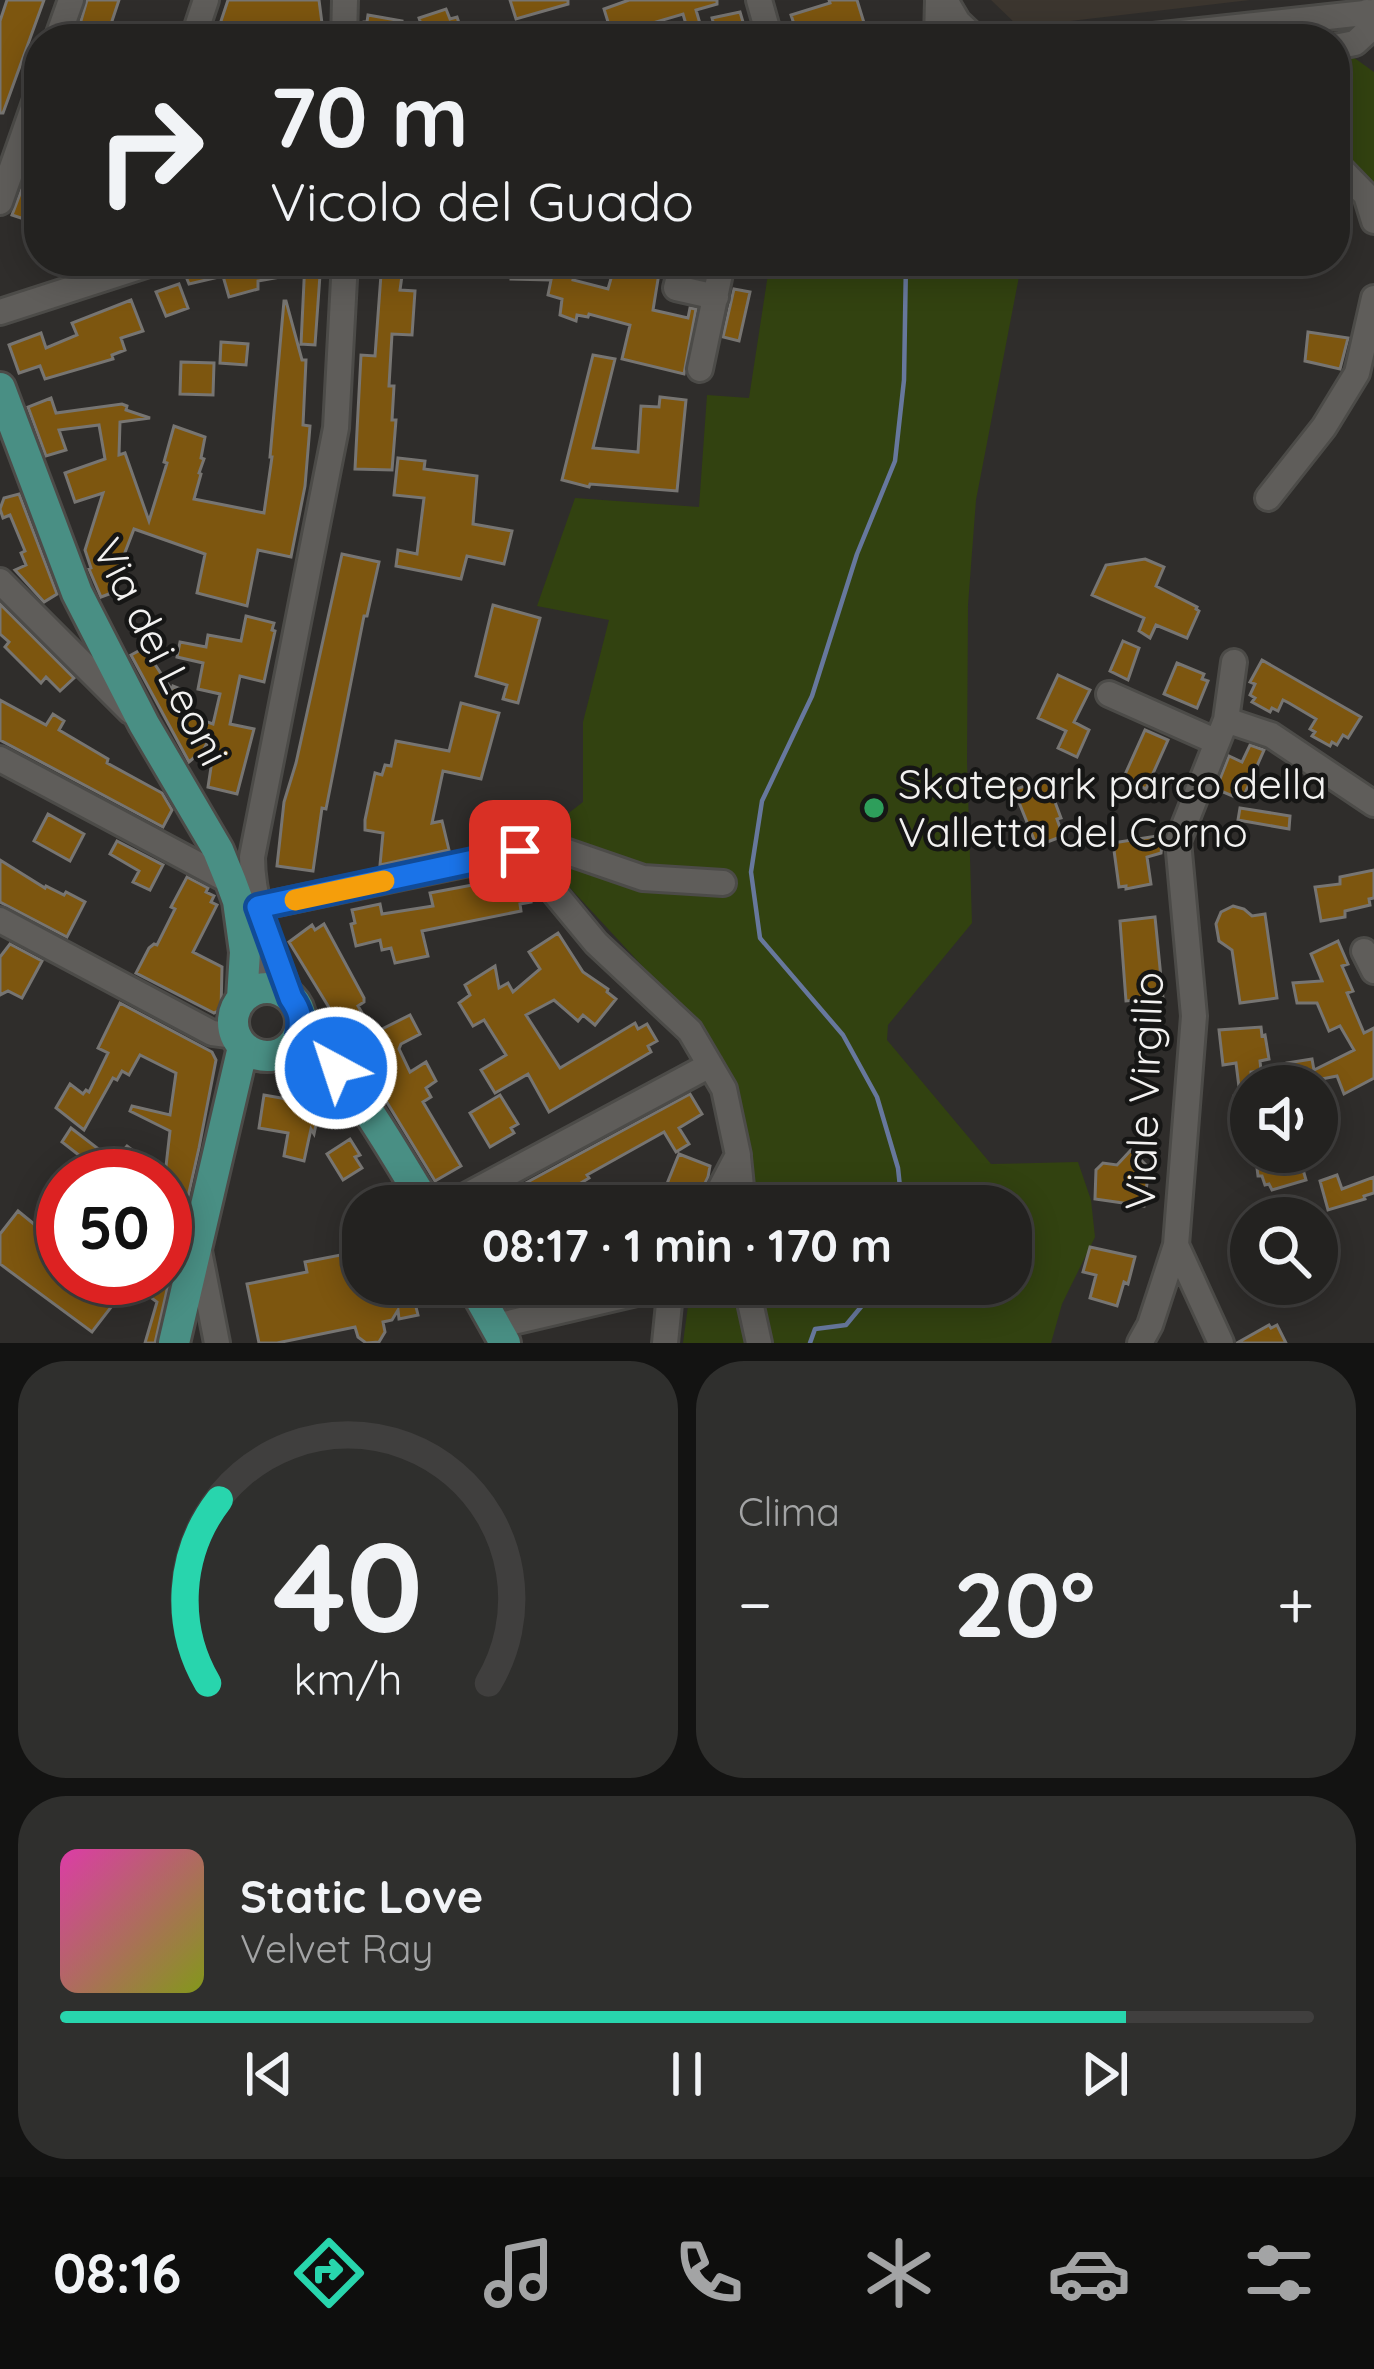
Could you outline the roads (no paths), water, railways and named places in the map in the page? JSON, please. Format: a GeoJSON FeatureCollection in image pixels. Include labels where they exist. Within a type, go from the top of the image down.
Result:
{"type":"FeatureCollection","features":[{"type":"Feature","properties":{"kind":"main road","name":"Via dei Leoni"},"geometry":{"type":"LineString","coordinates":[[0,388],[77,593],[144,724],[218,850],[238,901],[245,952],[241,1031],[174,1343]]}},
{"type":"Feature","properties":{"kind":"main road"},"geometry":{"type":"LineString","coordinates":[[304,1043],[268,1057],[241,1031],[282,991],[291,998],[302,1022],[304,1043],[351,1087],[414,1185]]}},
{"type":"Feature","properties":{"kind":"main road"},"geometry":{"type":"LineString","coordinates":[[484,1305],[501,1335]]}},
{"type":"Feature","properties":{"kind":"street"},"geometry":{"type":"LineString","coordinates":[[942,0],[960,24]]}},
{"type":"Feature","properties":{"kind":"street"},"geometry":{"type":"LineString","coordinates":[[1205,24],[1273,11],[1370,12],[1368,32],[1350,45]]}},
{"type":"Feature","properties":{"kind":"street"},"geometry":{"type":"LineString","coordinates":[[0,202],[24,134]]}},
{"type":"Feature","properties":{"kind":"street"},"geometry":{"type":"LineString","coordinates":[[1350,178],[1366,195],[1374,221]]}},
{"type":"Feature","properties":{"kind":"street"},"geometry":{"type":"LineString","coordinates":[[0,312],[98,276]]}},
{"type":"Feature","properties":{"kind":"street"},"geometry":{"type":"LineString","coordinates":[[0,920],[212,1034],[241,1031],[264,977],[252,857],[336,428],[344,276]]}},
{"type":"Feature","properties":{"kind":"street"},"geometry":{"type":"LineString","coordinates":[[679,276],[676,288],[716,297]]}},
{"type":"Feature","properties":{"kind":"street"},"geometry":{"type":"LineString","coordinates":[[700,369],[720,276]]}},
{"type":"Feature","properties":{"kind":"street"},"geometry":{"type":"LineString","coordinates":[[1268,498],[1366,377],[1374,298]]}},
{"type":"Feature","properties":{"kind":"street"},"geometry":{"type":"LineString","coordinates":[[0,581],[144,724]]}},
{"type":"Feature","properties":{"kind":"street"},"geometry":{"type":"LineString","coordinates":[[64,644],[85,647],[101,641]]}},
{"type":"Feature","properties":{"kind":"street","name":"Viale Virgilio"},"geometry":{"type":"LineString","coordinates":[[1140,1343],[1176,1245],[1194,1016],[1178,841],[1221,731],[1234,662]]}},
{"type":"Feature","properties":{"kind":"street"},"geometry":{"type":"LineString","coordinates":[[1109,694],[1221,731],[1271,735],[1374,804]]}},
{"type":"Feature","properties":{"kind":"street"},"geometry":{"type":"LineString","coordinates":[[0,759],[231,882]]}},
{"type":"Feature","properties":{"kind":"street"},"geometry":{"type":"LineString","coordinates":[[260,914],[550,846],[643,878],[723,883]]}},
{"type":"Feature","properties":{"kind":"street"},"geometry":{"type":"LineString","coordinates":[[218,850],[252,857]]}},
{"type":"Feature","properties":{"kind":"street"},"geometry":{"type":"LineString","coordinates":[[520,851],[596,943],[690,1031],[724,1089],[741,1185]]}},
{"type":"Feature","properties":{"kind":"street"},"geometry":{"type":"LineString","coordinates":[[260,914],[291,998]]}},
{"type":"Feature","properties":{"kind":"street"},"geometry":{"type":"LineString","coordinates":[[486,1185],[710,1065]]}},
{"type":"Feature","properties":{"kind":"street"},"geometry":{"type":"LineString","coordinates":[[722,1185],[738,1155]]}},
{"type":"Feature","properties":{"kind":"street","name":"Viale Virgilio"},"geometry":{"type":"LineString","coordinates":[[1176,1245],[1221,1343]]}},
{"type":"Feature","properties":{"kind":"street"},"geometry":{"type":"LineString","coordinates":[[198,1248],[217,1343]]}},
{"type":"Feature","properties":{"kind":"street"},"geometry":{"type":"LineString","coordinates":[[501,1335],[601,1305]]}},
{"type":"Feature","properties":{"kind":"street"},"geometry":{"type":"LineString","coordinates":[[665,1343],[669,1305]]}},
{"type":"Feature","properties":{"kind":"street"},"geometry":{"type":"LineString","coordinates":[[751,1305],[759,1343]]}},
{"type":"Feature","properties":{"kind":"waterway"},"geometry":{"type":"LineString","coordinates":[[900,1185],[877,1097],[843,1035],[760,938],[751,872],[762,801],[812,696],[857,554],[895,461],[904,380],[906,276]]}},
{"type":"Feature","properties":{"kind":"waterway"},"geometry":{"type":"LineString","coordinates":[[810,1343],[815,1329],[846,1325],[863,1305]]}},
{"type":"Feature","properties":{"kind":"place","name":"Skatepark parco della Valletta del Corno"},"geometry":{"type":"Point","coordinates":[874,808]}}]}
